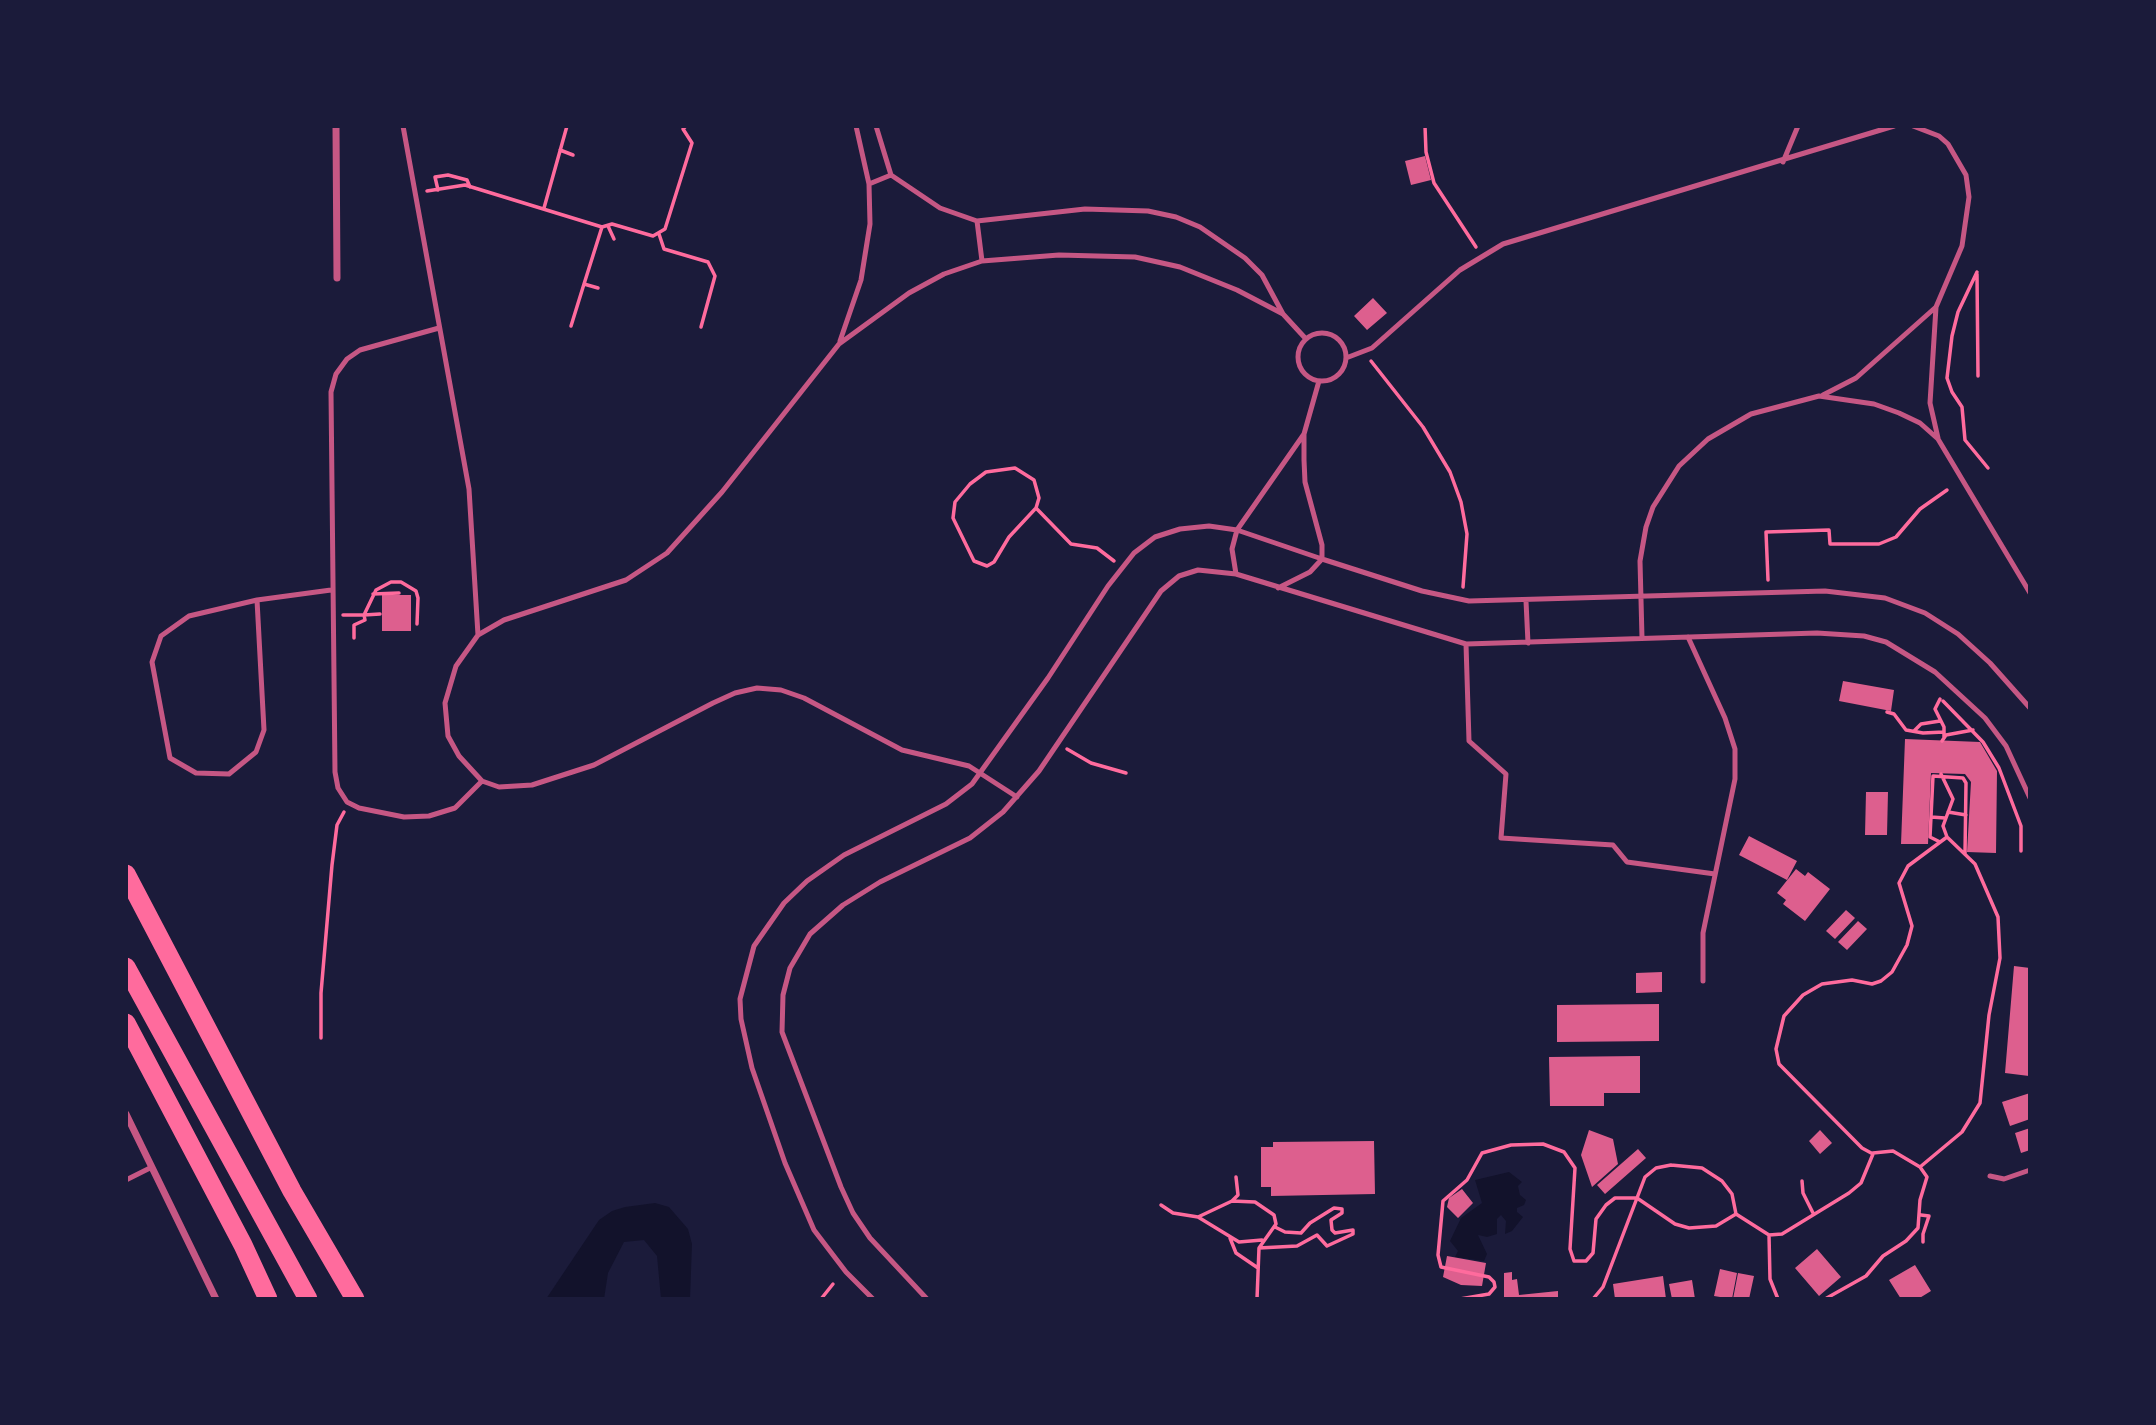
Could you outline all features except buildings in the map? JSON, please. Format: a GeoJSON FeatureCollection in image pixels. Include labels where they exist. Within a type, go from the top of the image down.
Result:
{"type":"FeatureCollection","features":[{"type":"Feature","properties":{"kind":"highway"},"geometry":{"type":"LineString","coordinates":[[126,861],[152,927]]}},
{"type":"Feature","properties":{"kind":"highway"},"geometry":{"type":"LineString","coordinates":[[126,874],[292,1191],[355,1299]]}},
{"type":"Feature","properties":{"kind":"highway"},"geometry":{"type":"LineString","coordinates":[[126,967],[308,1299]]}},
{"type":"Feature","properties":{"kind":"highway"},"geometry":{"type":"LineString","coordinates":[[126,1023],[243,1245],[268,1299]]}},
{"type":"Feature","properties":{"kind":"street"},"geometry":{"type":"LineString","coordinates":[[336,126],[337,278]]}},
{"type":"Feature","properties":{"kind":"street"},"geometry":{"type":"LineString","coordinates":[[126,1114],[216,1299]]}},
{"type":"Feature","properties":{"kind":"lane"},"geometry":{"type":"LineString","coordinates":[[403,126],[468,489],[478,635]]}},
{"type":"Feature","properties":{"kind":"lane"},"geometry":{"type":"LineString","coordinates":[[839,344],[861,280],[870,224],[869,184],[856,126]]}},
{"type":"Feature","properties":{"kind":"lane"},"geometry":{"type":"LineString","coordinates":[[876,126],[891,175],[940,208],[977,221],[1085,209],[1148,211],[1176,217],[1200,227],[1245,258],[1262,275],[1283,314],[1306,339]]}},
{"type":"Feature","properties":{"kind":"lane"},"geometry":{"type":"LineString","coordinates":[[1783,162],[1798,126]]}},
{"type":"Feature","properties":{"kind":"lane"},"geometry":{"type":"LineString","coordinates":[[1346,358],[1386,338],[1460,270],[1503,244],[1783,162],[1894,126]]}},
{"type":"Feature","properties":{"kind":"lane"},"geometry":{"type":"LineString","coordinates":[[1913,126],[1939,136],[1948,144],[1966,175],[1969,197],[1962,246],[1936,307],[1930,403],[1938,439]]}},
{"type":"Feature","properties":{"kind":"lane"},"geometry":{"type":"LineString","coordinates":[[869,184],[891,175]]}},
{"type":"Feature","properties":{"kind":"lane"},"geometry":{"type":"LineString","coordinates":[[977,221],[982,261]]}},
{"type":"Feature","properties":{"kind":"lane"},"geometry":{"type":"LineString","coordinates":[[1017,797],[969,766],[902,750],[804,698],[781,690],[757,688],[735,694],[606,760],[547,782],[507,788],[482,781],[459,756],[447,736],[444,715],[447,689],[456,666],[478,635],[504,620],[626,580],[667,553],[722,492],[839,344],[909,293],[944,274],[982,261],[1059,255],[1135,257],[1202,274],[1283,314]]}},
{"type":"Feature","properties":{"kind":"lane"},"geometry":{"type":"LineString","coordinates":[[1642,638],[1640,561],[1646,527],[1659,496],[1679,466],[1708,439],[1751,414],[1819,396],[1856,378],[1936,307]]}},
{"type":"Feature","properties":{"kind":"lane"},"geometry":{"type":"LineString","coordinates":[[439,328],[360,350],[347,359],[336,374],[331,392],[331,614],[335,772],[338,788],[350,804],[404,817],[429,816],[455,808],[482,781]]}},
{"type":"Feature","properties":{"kind":"lane"},"geometry":{"type":"LineString","coordinates":[[1320,332],[1335,337],[1345,349],[1346,358],[1345,365],[1334,378],[1319,381],[1304,374],[1297,360],[1300,345],[1320,332]]}},
{"type":"Feature","properties":{"kind":"lane"},"geometry":{"type":"LineString","coordinates":[[1276,588],[1310,572],[1322,559],[1322,545],[1305,482],[1304,434],[1319,381]]}},
{"type":"Feature","properties":{"kind":"lane"},"geometry":{"type":"LineString","coordinates":[[1819,396],[1874,404],[1899,413],[1920,423],[1938,439],[2030,593]]}},
{"type":"Feature","properties":{"kind":"lane"},"geometry":{"type":"LineString","coordinates":[[1236,574],[1232,549],[1237,530],[1304,434]]}},
{"type":"Feature","properties":{"kind":"lane"},"geometry":{"type":"LineString","coordinates":[[873,1299],[828,1250],[801,1206],[752,1068],[741,1019],[743,981],[754,946],[784,903],[807,881],[844,855],[946,804],[972,785],[1122,567],[1144,544],[1166,532],[1209,526],[1237,530],[1422,591],[1460,600],[1526,601],[1769,593],[1858,593],[1885,598],[1925,613],[1958,634],[1990,663],[2030,708]]}},
{"type":"Feature","properties":{"kind":"lane"},"geometry":{"type":"LineString","coordinates":[[927,1299],[870,1238],[853,1213],[785,1046],[781,1024],[783,995],[800,946],[823,922],[880,882],[970,838],[1017,797],[1059,744],[1169,582],[1198,570],[1236,574],[1466,644],[1688,637],[1841,634],[1864,636],[1902,649],[1936,671],[1985,718],[2006,746],[2030,798]]}},
{"type":"Feature","properties":{"kind":"lane"},"geometry":{"type":"LineString","coordinates":[[257,600],[264,730],[256,752],[229,774],[197,773],[170,758],[152,662],[161,636],[189,616],[257,600],[331,590]]}},
{"type":"Feature","properties":{"kind":"lane"},"geometry":{"type":"LineString","coordinates":[[1526,601],[1528,643]]}},
{"type":"Feature","properties":{"kind":"lane"},"geometry":{"type":"LineString","coordinates":[[1688,637],[1725,718],[1735,749],[1735,779],[1703,933],[1703,981]]}},
{"type":"Feature","properties":{"kind":"lane"},"geometry":{"type":"LineString","coordinates":[[1466,644],[1469,741],[1506,774],[1501,838],[1612,845],[1626,862],[1715,874]]}},
{"type":"Feature","properties":{"kind":"lane"},"geometry":{"type":"LineString","coordinates":[[126,1181],[152,1167]]}},
{"type":"Feature","properties":{"kind":"lane"},"geometry":{"type":"LineString","coordinates":[[1990,1176],[2004,1180],[2030,1170]]}},
{"type":"Feature","properties":{"kind":"path"},"geometry":{"type":"LineString","coordinates":[[544,209],[567,126]]}},
{"type":"Feature","properties":{"kind":"path"},"geometry":{"type":"LineString","coordinates":[[415,193],[470,187],[602,227],[653,236],[665,229],[692,143],[685,127],[674,126]]}},
{"type":"Feature","properties":{"kind":"path"},"geometry":{"type":"LineString","coordinates":[[1425,126],[1426,152],[1434,183],[1482,255]]}},
{"type":"Feature","properties":{"kind":"path"},"geometry":{"type":"LineString","coordinates":[[560,150],[573,155]]}},
{"type":"Feature","properties":{"kind":"path"},"geometry":{"type":"LineString","coordinates":[[438,190],[435,177],[447,175],[467,180],[470,187]]}},
{"type":"Feature","properties":{"kind":"path"},"geometry":{"type":"LineString","coordinates":[[608,226],[614,239]]}},
{"type":"Feature","properties":{"kind":"path"},"geometry":{"type":"LineString","coordinates":[[570,326],[602,227]]}},
{"type":"Feature","properties":{"kind":"path"},"geometry":{"type":"LineString","coordinates":[[659,233],[664,249],[708,262],[715,276],[701,327]]}},
{"type":"Feature","properties":{"kind":"path"},"geometry":{"type":"LineString","coordinates":[[1978,376],[1977,272],[1955,324],[1947,378],[1964,412],[1965,440],[1988,468]]}},
{"type":"Feature","properties":{"kind":"path"},"geometry":{"type":"LineString","coordinates":[[584,284],[598,288]]}},
{"type":"Feature","properties":{"kind":"path"},"geometry":{"type":"LineString","coordinates":[[1362,352],[1423,427],[1451,472],[1461,502],[1466,534],[1460,600]]}},
{"type":"Feature","properties":{"kind":"path"},"geometry":{"type":"LineString","coordinates":[[1036,508],[1009,537],[994,562],[987,566],[974,561],[953,518],[955,502],[979,477],[996,469],[1015,468],[1029,474],[1038,488],[1036,508],[1071,544],[1097,548],[1122,567]]}},
{"type":"Feature","properties":{"kind":"path"},"geometry":{"type":"LineString","coordinates":[[1769,593],[1766,532],[1829,530],[1830,544],[1879,544],[1896,537],[1920,509],[1947,490]]}},
{"type":"Feature","properties":{"kind":"path"},"geometry":{"type":"LineString","coordinates":[[354,638],[354,625],[365,620],[364,615],[373,594],[391,582],[411,587],[418,598],[417,624]]}},
{"type":"Feature","properties":{"kind":"path"},"geometry":{"type":"LineString","coordinates":[[373,594],[399,593]]}},
{"type":"Feature","properties":{"kind":"path"},"geometry":{"type":"LineString","coordinates":[[331,614],[380,614]]}},
{"type":"Feature","properties":{"kind":"path"},"geometry":{"type":"LineString","coordinates":[[1943,736],[1935,709],[1941,700],[1973,730],[1989,751],[2008,787],[2023,836],[2021,851]]}},
{"type":"Feature","properties":{"kind":"path"},"geometry":{"type":"LineString","coordinates":[[1887,712],[1894,715],[1901,726],[1913,732],[1943,736],[1973,730]]}},
{"type":"Feature","properties":{"kind":"path"},"geometry":{"type":"LineString","coordinates":[[1913,732],[1922,724],[1940,721]]}},
{"type":"Feature","properties":{"kind":"path"},"geometry":{"type":"LineString","coordinates":[[1059,744],[1091,763],[1126,773]]}},
{"type":"Feature","properties":{"kind":"path"},"geometry":{"type":"LineString","coordinates":[[1920,1167],[1951,1143],[1971,1120],[1984,1085],[1990,1015],[2000,958],[1998,917],[1975,864],[1947,837],[1942,826],[1953,799],[1941,775]]}},
{"type":"Feature","properties":{"kind":"path"},"geometry":{"type":"LineString","coordinates":[[1940,842],[1930,837],[1933,776],[1963,778],[1966,783],[1965,853]]}},
{"type":"Feature","properties":{"kind":"path"},"geometry":{"type":"LineString","coordinates":[[321,1038],[324,948],[337,825],[350,804]]}},
{"type":"Feature","properties":{"kind":"path"},"geometry":{"type":"LineString","coordinates":[[1948,812],[1966,815]]}},
{"type":"Feature","properties":{"kind":"path"},"geometry":{"type":"LineString","coordinates":[[1931,817],[1945,818]]}},
{"type":"Feature","properties":{"kind":"path"},"geometry":{"type":"LineString","coordinates":[[1825,1299],[1866,1276],[1882,1256],[1906,1241],[1918,1228],[1920,1200],[1927,1177],[1920,1167],[1893,1151],[1873,1154],[1862,1149],[1779,1064],[1776,1049],[1778,1031],[1793,1003],[1822,984],[1852,980],[1872,984],[1892,972],[1907,945],[1912,926],[1899,883],[1908,866],[1947,837]]}},
{"type":"Feature","properties":{"kind":"path"},"geometry":{"type":"LineString","coordinates":[[1460,1299],[1489,1294],[1495,1287],[1489,1276],[1444,1270],[1438,1259],[1443,1201],[1467,1180],[1482,1153],[1511,1145],[1544,1144],[1559,1148],[1570,1157],[1575,1176],[1570,1254],[1579,1262],[1586,1261],[1592,1253],[1596,1219],[1615,1198],[1637,1198],[1675,1224],[1689,1228],[1716,1226],[1736,1214]]}},
{"type":"Feature","properties":{"kind":"path"},"geometry":{"type":"LineString","coordinates":[[1596,1298],[1611,1268],[1646,1177],[1656,1168],[1686,1165],[1702,1168],[1722,1181],[1732,1194],[1736,1214],[1769,1235],[1782,1234],[1861,1183],[1873,1154]]}},
{"type":"Feature","properties":{"kind":"path"},"geometry":{"type":"LineString","coordinates":[[1198,1217],[1232,1201],[1238,1195],[1236,1177]]}},
{"type":"Feature","properties":{"kind":"path"},"geometry":{"type":"LineString","coordinates":[[1802,1181],[1803,1193],[1813,1213]]}},
{"type":"Feature","properties":{"kind":"path"},"geometry":{"type":"LineString","coordinates":[[1161,1205],[1173,1213],[1198,1217],[1239,1242],[1262,1240],[1270,1236],[1275,1227],[1275,1214],[1255,1202],[1232,1201]]}},
{"type":"Feature","properties":{"kind":"path"},"geometry":{"type":"LineString","coordinates":[[1259,1248],[1297,1245],[1317,1235],[1327,1246],[1353,1234],[1353,1230],[1335,1233],[1332,1230],[1331,1220],[1342,1213],[1342,1209],[1334,1208],[1310,1223],[1301,1233],[1285,1232],[1275,1227]]}},
{"type":"Feature","properties":{"kind":"path"},"geometry":{"type":"LineString","coordinates":[[1921,1214],[1929,1216],[1923,1242]]}},
{"type":"Feature","properties":{"kind":"path"},"geometry":{"type":"LineString","coordinates":[[1769,1235],[1770,1279],[1778,1299]]}},
{"type":"Feature","properties":{"kind":"path"},"geometry":{"type":"LineString","coordinates":[[1230,1236],[1236,1253],[1258,1268]]}},
{"type":"Feature","properties":{"kind":"path"},"geometry":{"type":"LineString","coordinates":[[1257,1299],[1259,1248],[1262,1240]]}},
{"type":"Feature","properties":{"kind":"path"},"geometry":{"type":"LineString","coordinates":[[821,1299],[833,1284]]}},
{"type":"Feature","properties":{"kind":"shaded area"},"geometry":{"type":"Polygon","coordinates":[[[1509,1172],[1522,1182],[1518,1186],[1520,1195],[1526,1200],[1524,1205],[1517,1208],[1517,1212],[1523,1217],[1512,1231],[1505,1234],[1506,1221],[1501,1215],[1497,1219],[1497,1234],[1487,1237],[1478,1235],[1487,1254],[1484,1261],[1455,1257],[1458,1251],[1450,1241],[1461,1218],[1482,1203],[1475,1180],[1509,1172]]]}},
{"type":"Feature","properties":{"kind":"shaded area"},"geometry":{"type":"Polygon","coordinates":[[[655,1203],[669,1207],[688,1229],[692,1244],[690,1299],[661,1299],[657,1256],[644,1240],[624,1242],[608,1273],[604,1299],[546,1299],[599,1220],[612,1211],[625,1207],[655,1203]]]}}]}
